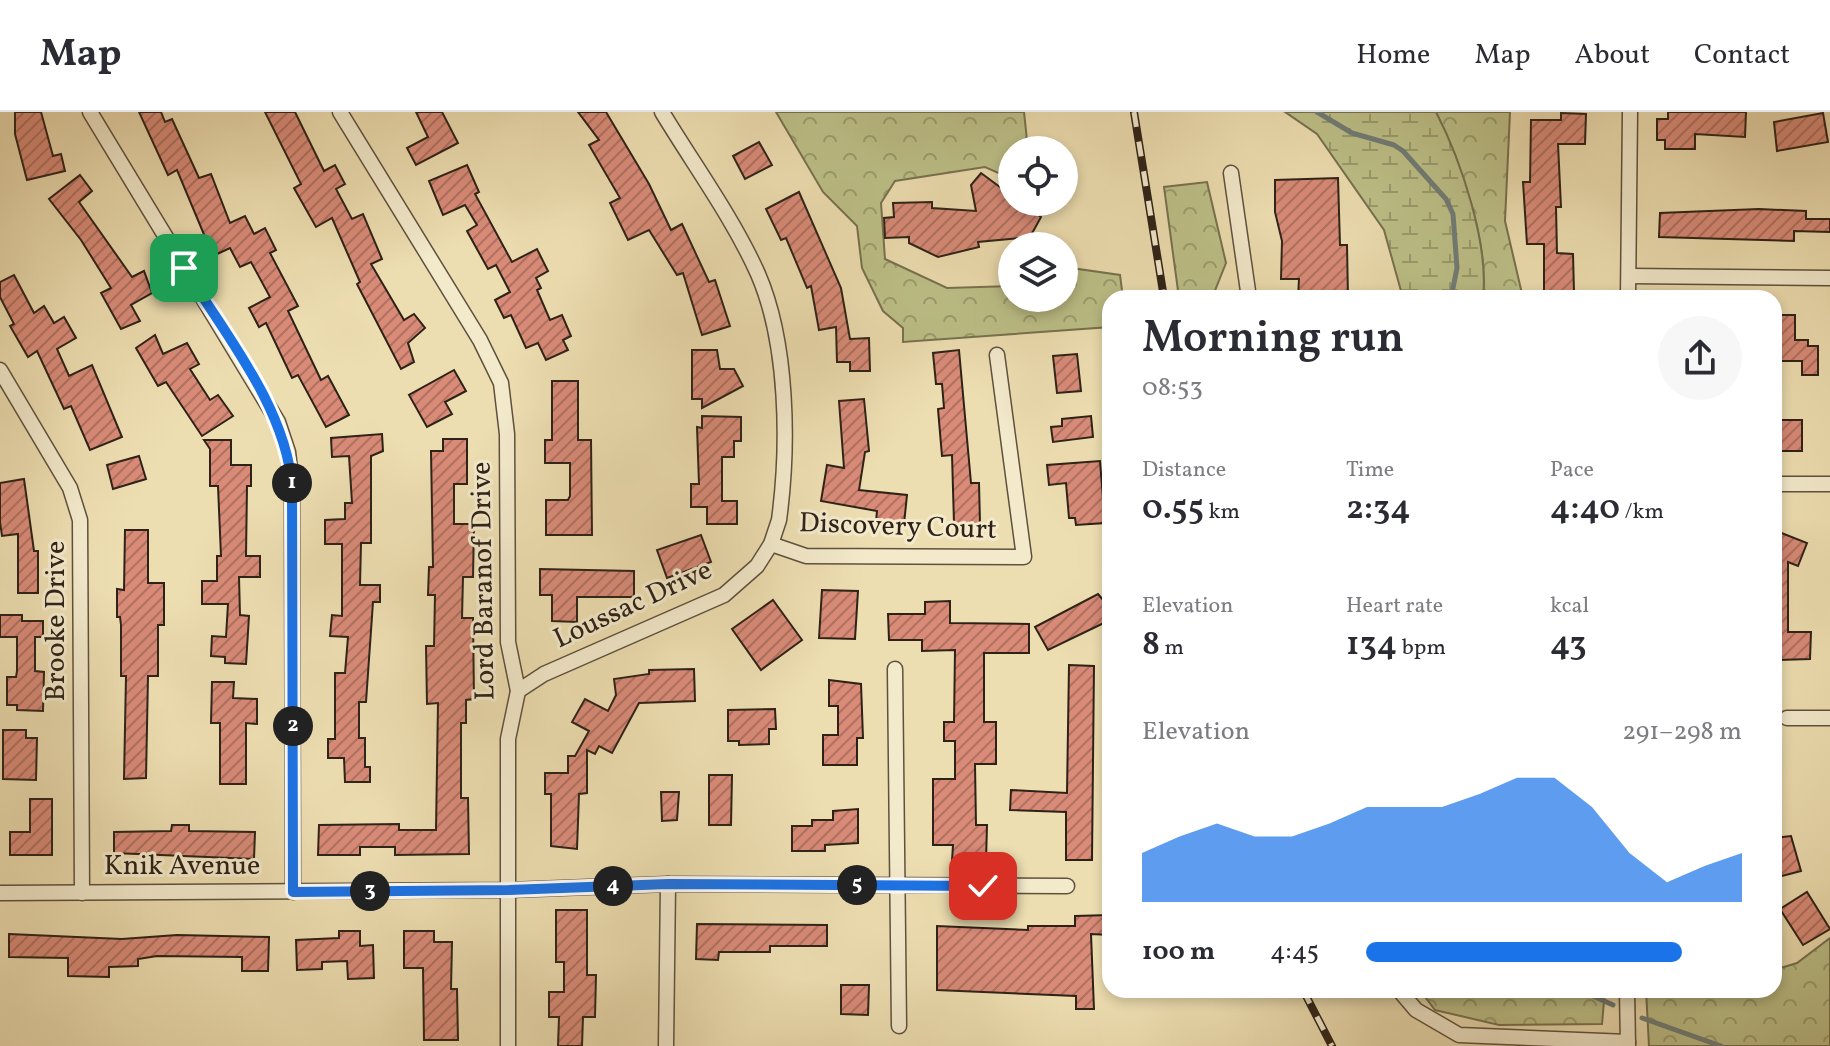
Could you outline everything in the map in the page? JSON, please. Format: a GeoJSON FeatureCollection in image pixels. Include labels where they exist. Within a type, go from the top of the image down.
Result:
{"type":"FeatureCollection","features":[{"type":"Feature","properties":{"kind":"street"},"geometry":{"type":"LineString","coordinates":[[90,112],[278,422],[288,452],[292,486],[293,892]]}},
{"type":"Feature","properties":{"kind":"street","name":"Lord Baranof Drive"},"geometry":{"type":"LineString","coordinates":[[340,112],[480,340],[501,383],[507,434],[508,642],[518,691],[508,739],[508,1046]]}},
{"type":"Feature","properties":{"kind":"street","name":"Loussac Drive"},"geometry":{"type":"LineString","coordinates":[[518,691],[544,674],[724,595],[757,566],[771,544],[781,501],[782,367],[777,331],[745,248],[662,112]]}},
{"type":"Feature","properties":{"kind":"street"},"geometry":{"type":"LineString","coordinates":[[1628,290],[1630,112]]}},
{"type":"Feature","properties":{"kind":"street"},"geometry":{"type":"LineString","coordinates":[[1231,173],[1248,290]]}},
{"type":"Feature","properties":{"kind":"street"},"geometry":{"type":"LineString","coordinates":[[1629,276],[1830,278]]}},
{"type":"Feature","properties":{"kind":"street","name":"Discovery Court"},"geometry":{"type":"LineString","coordinates":[[771,544],[806,556],[1024,557],[997,355]]}},
{"type":"Feature","properties":{"kind":"street","name":"Brooke Drive"},"geometry":{"type":"LineString","coordinates":[[0,370],[70,488],[80,520],[82,893]]}},
{"type":"Feature","properties":{"kind":"street"},"geometry":{"type":"LineString","coordinates":[[1782,484],[1830,484]]}},
{"type":"Feature","properties":{"kind":"street"},"geometry":{"type":"LineString","coordinates":[[895,669],[900,885],[899,1026]]}},
{"type":"Feature","properties":{"kind":"street"},"geometry":{"type":"LineString","coordinates":[[1787,718],[1830,718]]}},
{"type":"Feature","properties":{"kind":"street"},"geometry":{"type":"LineString","coordinates":[[666,1046],[668,884]]}},
{"type":"Feature","properties":{"kind":"street","name":"Knik Avenue"},"geometry":{"type":"LineString","coordinates":[[0,893],[509,890],[668,884],[1067,886]]}},
{"type":"Feature","properties":{"kind":"street"},"geometry":{"type":"LineString","coordinates":[[1406,998],[1416,1010],[1459,1035],[1628,1044],[1627,998]]}},
{"type":"Feature","properties":{"kind":"green space"},"geometry":{"type":"Polygon","coordinates":[[[776,112],[1024,112],[1027,136],[998,136],[998,173],[985,167],[895,181],[881,203],[885,259],[947,288],[998,286],[998,312],[1078,312],[1078,269],[1120,275],[1122,290],[1102,290],[1102,328],[903,342],[903,328],[883,311],[862,268],[857,226],[823,192],[776,112]]]}},
{"type":"Feature","properties":{"kind":"green space"},"geometry":{"type":"Polygon","coordinates":[[[1285,112],[1436,112],[1455,154],[1471,203],[1482,253],[1483,290],[1401,290],[1384,230],[1317,134],[1285,112]]]}},
{"type":"Feature","properties":{"kind":"green space"},"geometry":{"type":"Polygon","coordinates":[[[1436,112],[1510,112],[1505,221],[1521,290],[1483,290],[1482,251],[1477,227],[1455,155],[1436,112]]]}},
{"type":"Feature","properties":{"kind":"green space"},"geometry":{"type":"Polygon","coordinates":[[[1207,182],[1226,263],[1215,290],[1178,290],[1164,187],[1207,182]]]}},
{"type":"Feature","properties":{"kind":"green space"},"geometry":{"type":"Polygon","coordinates":[[[1830,938],[1830,1046],[1649,1046],[1646,998],[1782,998],[1782,968],[1797,963],[1830,938]]]}},
{"type":"Feature","properties":{"kind":"green space"},"geometry":{"type":"Polygon","coordinates":[[[1426,998],[1604,998],[1602,1024],[1499,1025],[1435,1010],[1426,998]]]}},
{"type":"Feature","properties":{"kind":"building"},"geometry":{"type":"Polygon","coordinates":[[[15,112],[41,112],[53,156],[61,154],[65,171],[27,180],[15,134],[15,112]]]}},
{"type":"Feature","properties":{"kind":"building"},"geometry":{"type":"Polygon","coordinates":[[[139,112],[161,112],[165,122],[172,119],[199,178],[211,174],[230,223],[245,216],[254,234],[265,228],[276,250],[270,253],[298,306],[288,311],[321,380],[328,376],[349,415],[326,427],[298,375],[292,378],[266,323],[259,327],[249,308],[270,297],[251,262],[240,267],[230,248],[213,256],[177,170],[168,175],[139,112]]]}},
{"type":"Feature","properties":{"kind":"building"},"geometry":{"type":"Polygon","coordinates":[[[265,112],[295,112],[324,171],[335,165],[345,184],[336,189],[352,219],[363,214],[382,259],[371,264],[404,320],[414,314],[425,328],[408,343],[414,362],[401,369],[357,284],[360,282],[332,218],[316,227],[294,188],[301,184],[265,112]]]}},
{"type":"Feature","properties":{"kind":"building"},"geometry":{"type":"Polygon","coordinates":[[[416,112],[442,112],[458,143],[416,165],[407,148],[428,137],[416,112]]]}},
{"type":"Feature","properties":{"kind":"building"},"geometry":{"type":"Polygon","coordinates":[[[578,112],[606,112],[649,184],[671,230],[682,224],[709,282],[715,280],[730,326],[702,335],[683,273],[677,275],[649,230],[628,240],[610,203],[620,198],[589,145],[599,140],[578,112]]]}},
{"type":"Feature","properties":{"kind":"building"},"geometry":{"type":"Polygon","coordinates":[[[1668,112],[1746,112],[1745,137],[1695,134],[1695,149],[1665,149],[1665,140],[1657,140],[1657,119],[1668,119],[1668,112]]]}},
{"type":"Feature","properties":{"kind":"building"},"geometry":{"type":"Polygon","coordinates":[[[1561,113],[1586,114],[1585,144],[1558,144],[1561,207],[1556,207],[1557,253],[1573,254],[1574,290],[1544,290],[1544,244],[1527,244],[1523,182],[1530,182],[1531,120],[1561,120],[1561,113]]]}},
{"type":"Feature","properties":{"kind":"building"},"geometry":{"type":"Polygon","coordinates":[[[1823,113],[1828,142],[1777,151],[1774,122],[1823,113]]]}},
{"type":"Feature","properties":{"kind":"building"},"geometry":{"type":"Polygon","coordinates":[[[759,142],[772,165],[745,179],[733,156],[759,142]]]}},
{"type":"Feature","properties":{"kind":"building"},"geometry":{"type":"Polygon","coordinates":[[[467,165],[479,192],[475,194],[512,262],[537,249],[548,271],[536,278],[541,288],[537,290],[550,320],[562,315],[571,336],[563,340],[568,350],[546,360],[538,343],[526,348],[511,315],[504,318],[495,300],[510,292],[496,265],[488,269],[467,231],[477,225],[465,205],[443,215],[429,181],[467,165]]]}},
{"type":"Feature","properties":{"kind":"building"},"geometry":{"type":"Polygon","coordinates":[[[981,173],[998,186],[998,216],[1041,217],[1033,232],[998,232],[998,240],[978,242],[979,247],[938,257],[909,243],[909,237],[885,238],[884,218],[894,217],[893,203],[932,202],[932,208],[976,211],[971,185],[981,173]]]}},
{"type":"Feature","properties":{"kind":"building"},"geometry":{"type":"Polygon","coordinates":[[[80,175],[92,191],[79,202],[132,277],[144,271],[152,293],[131,305],[140,321],[121,329],[101,293],[111,288],[81,240],[49,199],[80,175]]]}},
{"type":"Feature","properties":{"kind":"building"},"geometry":{"type":"Polygon","coordinates":[[[1338,178],[1340,245],[1347,245],[1348,290],[1298,290],[1299,279],[1281,279],[1282,241],[1275,212],[1275,180],[1338,178]]]}},
{"type":"Feature","properties":{"kind":"building"},"geometry":{"type":"Polygon","coordinates":[[[799,192],[841,288],[850,339],[869,338],[870,371],[850,371],[850,362],[837,362],[836,327],[819,330],[811,286],[807,288],[786,238],[781,240],[766,209],[799,192]]]}},
{"type":"Feature","properties":{"kind":"building"},"geometry":{"type":"Polygon","coordinates":[[[1759,209],[1806,211],[1806,219],[1830,219],[1830,232],[1794,231],[1794,241],[1659,237],[1660,213],[1759,209]]]}},
{"type":"Feature","properties":{"kind":"building"},"geometry":{"type":"Polygon","coordinates":[[[14,275],[34,313],[44,306],[54,323],[64,317],[76,338],[57,349],[69,376],[92,365],[122,437],[90,450],[71,406],[64,409],[37,351],[28,357],[10,326],[14,324],[0,297],[0,282],[14,275]]]}},
{"type":"Feature","properties":{"kind":"building"},"geometry":{"type":"Polygon","coordinates":[[[1782,315],[1795,315],[1795,340],[1808,340],[1808,346],[1818,346],[1818,375],[1802,375],[1802,361],[1782,361],[1782,315]]]}},
{"type":"Feature","properties":{"kind":"building"},"geometry":{"type":"Polygon","coordinates":[[[155,335],[163,354],[187,343],[199,364],[190,369],[210,400],[218,395],[233,416],[202,436],[166,382],[158,386],[136,348],[155,335]]]}},
{"type":"Feature","properties":{"kind":"building"},"geometry":{"type":"Polygon","coordinates":[[[692,350],[717,350],[720,369],[734,369],[743,386],[702,408],[702,399],[692,399],[692,350]]]}},
{"type":"Feature","properties":{"kind":"building"},"geometry":{"type":"Polygon","coordinates":[[[959,350],[971,483],[979,483],[980,523],[954,523],[952,455],[942,456],[938,409],[944,408],[942,384],[936,384],[933,353],[959,350]]]}},
{"type":"Feature","properties":{"kind":"building"},"geometry":{"type":"Polygon","coordinates":[[[1077,354],[1081,391],[1057,393],[1053,356],[1077,354]]]}},
{"type":"Feature","properties":{"kind":"building"},"geometry":{"type":"Polygon","coordinates":[[[454,370],[466,391],[445,402],[452,414],[427,427],[409,395],[454,370]]]}},
{"type":"Feature","properties":{"kind":"building"},"geometry":{"type":"Polygon","coordinates":[[[552,381],[578,381],[578,440],[591,440],[592,535],[546,535],[546,500],[568,500],[570,496],[570,463],[545,463],[545,440],[552,440],[552,381]]]}},
{"type":"Feature","properties":{"kind":"building"},"geometry":{"type":"Polygon","coordinates":[[[864,399],[869,451],[865,452],[859,490],[907,495],[904,524],[876,521],[877,511],[821,501],[827,465],[844,468],[839,401],[864,399]]]}},
{"type":"Feature","properties":{"kind":"building"},"geometry":{"type":"Polygon","coordinates":[[[702,416],[741,417],[741,441],[734,441],[734,457],[722,457],[722,501],[737,501],[737,524],[707,524],[707,507],[691,507],[691,484],[699,484],[697,427],[702,428],[702,416]]]}},
{"type":"Feature","properties":{"kind":"building"},"geometry":{"type":"Polygon","coordinates":[[[1091,416],[1093,437],[1053,442],[1051,427],[1062,426],[1062,419],[1091,416]]]}},
{"type":"Feature","properties":{"kind":"building"},"geometry":{"type":"Polygon","coordinates":[[[1782,420],[1802,420],[1802,451],[1782,451],[1782,420]]]}},
{"type":"Feature","properties":{"kind":"building"},"geometry":{"type":"Polygon","coordinates":[[[382,434],[383,451],[371,456],[371,543],[361,543],[360,585],[380,585],[380,602],[373,602],[366,702],[359,702],[359,738],[365,738],[365,767],[370,767],[370,782],[345,782],[344,758],[328,758],[328,739],[335,739],[335,673],[345,673],[348,637],[330,636],[332,615],[342,616],[342,544],[325,544],[325,520],[345,519],[345,503],[352,503],[349,456],[332,457],[331,438],[382,434]]]}},
{"type":"Feature","properties":{"kind":"building"},"geometry":{"type":"Polygon","coordinates":[[[443,439],[467,439],[467,484],[454,484],[454,524],[474,524],[473,577],[463,577],[462,618],[473,618],[474,699],[466,700],[466,723],[461,723],[461,798],[468,798],[469,854],[395,855],[395,847],[360,847],[360,855],[318,855],[319,825],[399,824],[399,830],[436,830],[438,703],[427,704],[426,646],[434,646],[435,595],[428,595],[429,567],[433,567],[431,451],[443,451],[443,439]]]}},
{"type":"Feature","properties":{"kind":"building"},"geometry":{"type":"Polygon","coordinates":[[[204,440],[231,440],[231,465],[251,465],[251,486],[247,486],[246,556],[260,556],[260,577],[239,577],[240,615],[249,616],[246,664],[225,663],[225,657],[211,656],[212,636],[226,637],[228,604],[202,604],[202,581],[217,581],[217,556],[221,556],[218,486],[210,486],[210,449],[204,440]]]}},
{"type":"Feature","properties":{"kind":"building"},"geometry":{"type":"Polygon","coordinates":[[[139,456],[146,479],[113,489],[107,465],[139,456]]]}},
{"type":"Feature","properties":{"kind":"building"},"geometry":{"type":"Polygon","coordinates":[[[1100,461],[1102,523],[1076,525],[1075,518],[1069,518],[1066,483],[1049,485],[1047,465],[1100,461]]]}},
{"type":"Feature","properties":{"kind":"building"},"geometry":{"type":"Polygon","coordinates":[[[24,479],[34,551],[38,551],[38,593],[18,593],[18,534],[2,536],[0,522],[0,483],[24,479]]]}},
{"type":"Feature","properties":{"kind":"building"},"geometry":{"type":"Polygon","coordinates":[[[125,530],[148,530],[148,583],[164,583],[164,625],[158,625],[158,676],[148,676],[146,778],[124,779],[126,676],[121,676],[117,589],[124,590],[125,530]]]}},
{"type":"Feature","properties":{"kind":"building"},"geometry":{"type":"Polygon","coordinates":[[[1782,533],[1807,543],[1798,566],[1788,562],[1788,632],[1811,632],[1810,659],[1782,660],[1782,533]]]}},
{"type":"Feature","properties":{"kind":"building"},"geometry":{"type":"Polygon","coordinates":[[[701,535],[711,562],[667,578],[657,550],[701,535]]]}},
{"type":"Feature","properties":{"kind":"building"},"geometry":{"type":"Polygon","coordinates":[[[540,569],[634,571],[634,597],[577,597],[577,622],[552,621],[552,595],[540,595],[540,569]]]}},
{"type":"Feature","properties":{"kind":"building"},"geometry":{"type":"Polygon","coordinates":[[[822,590],[858,591],[855,639],[819,638],[822,590]]]}},
{"type":"Feature","properties":{"kind":"building"},"geometry":{"type":"Polygon","coordinates":[[[1098,594],[1102,599],[1102,624],[1048,650],[1035,627],[1098,594]]]}},
{"type":"Feature","properties":{"kind":"building"},"geometry":{"type":"Polygon","coordinates":[[[773,600],[802,640],[761,670],[732,629],[773,600]]]}},
{"type":"Feature","properties":{"kind":"building"},"geometry":{"type":"Polygon","coordinates":[[[950,601],[950,623],[1029,624],[1029,653],[984,653],[984,722],[996,722],[996,764],[975,764],[976,825],[987,825],[986,861],[952,861],[953,845],[933,845],[933,779],[955,779],[955,741],[944,741],[944,722],[954,722],[955,650],[922,651],[922,640],[889,640],[888,614],[925,614],[925,602],[950,601]]]}},
{"type":"Feature","properties":{"kind":"building"},"geometry":{"type":"Polygon","coordinates":[[[0,615],[22,615],[22,621],[43,621],[43,637],[35,637],[35,671],[44,672],[43,711],[17,710],[17,705],[7,705],[7,677],[16,677],[17,671],[17,637],[0,637],[0,615]]]}},
{"type":"Feature","properties":{"kind":"building"},"geometry":{"type":"Polygon","coordinates":[[[1069,665],[1094,666],[1092,860],[1066,860],[1066,812],[1010,810],[1011,790],[1067,793],[1069,665]]]}},
{"type":"Feature","properties":{"kind":"building"},"geometry":{"type":"Polygon","coordinates":[[[694,669],[695,701],[639,703],[612,753],[599,746],[595,754],[587,750],[587,793],[579,794],[577,849],[551,846],[551,794],[545,794],[545,773],[568,773],[568,756],[575,756],[589,731],[572,722],[585,699],[608,711],[616,695],[614,679],[649,674],[649,670],[694,669]]]}},
{"type":"Feature","properties":{"kind":"building"},"geometry":{"type":"Polygon","coordinates":[[[829,680],[861,684],[863,738],[857,738],[857,765],[823,765],[823,735],[838,735],[838,706],[829,706],[829,680]]]}},
{"type":"Feature","properties":{"kind":"building"},"geometry":{"type":"Polygon","coordinates":[[[212,682],[234,682],[233,698],[257,699],[257,724],[246,723],[246,784],[220,784],[220,723],[211,723],[212,682]]]}},
{"type":"Feature","properties":{"kind":"building"},"geometry":{"type":"Polygon","coordinates":[[[775,709],[776,729],[769,729],[769,744],[739,745],[739,741],[728,741],[728,710],[775,709]]]}},
{"type":"Feature","properties":{"kind":"building"},"geometry":{"type":"Polygon","coordinates":[[[3,730],[26,730],[26,738],[37,738],[36,780],[3,779],[3,730]]]}},
{"type":"Feature","properties":{"kind":"building"},"geometry":{"type":"Polygon","coordinates":[[[709,775],[732,775],[731,825],[709,825],[709,775]]]}},
{"type":"Feature","properties":{"kind":"building"},"geometry":{"type":"Polygon","coordinates":[[[661,792],[679,792],[677,820],[662,821],[661,792]]]}},
{"type":"Feature","properties":{"kind":"building"},"geometry":{"type":"Polygon","coordinates":[[[30,799],[52,799],[52,855],[10,855],[10,832],[30,832],[30,799]]]}},
{"type":"Feature","properties":{"kind":"building"},"geometry":{"type":"Polygon","coordinates":[[[858,809],[858,843],[825,845],[825,851],[792,851],[792,826],[812,826],[812,820],[833,820],[833,811],[858,809]]]}},
{"type":"Feature","properties":{"kind":"building"},"geometry":{"type":"Polygon","coordinates":[[[172,825],[189,825],[189,831],[255,832],[254,859],[114,853],[114,832],[171,831],[172,825]]]}},
{"type":"Feature","properties":{"kind":"building"},"geometry":{"type":"Polygon","coordinates":[[[1791,836],[1801,871],[1782,876],[1782,837],[1791,836]]]}},
{"type":"Feature","properties":{"kind":"building"},"geometry":{"type":"Polygon","coordinates":[[[1807,892],[1830,929],[1803,945],[1782,908],[1807,892]]]}},
{"type":"Feature","properties":{"kind":"building"},"geometry":{"type":"Polygon","coordinates":[[[556,910],[587,910],[587,975],[596,975],[595,1017],[583,1017],[582,1046],[558,1046],[559,1017],[549,1017],[549,992],[564,992],[564,962],[556,962],[556,910]]]}},
{"type":"Feature","properties":{"kind":"building"},"geometry":{"type":"Polygon","coordinates":[[[1102,915],[1102,935],[1091,934],[1094,1009],[1076,1009],[1076,996],[937,990],[937,926],[1028,930],[1028,926],[1075,926],[1075,916],[1102,915]]]}},
{"type":"Feature","properties":{"kind":"building"},"geometry":{"type":"Polygon","coordinates":[[[697,924],[827,925],[827,946],[770,946],[770,952],[719,952],[718,960],[696,959],[697,924]]]}},
{"type":"Feature","properties":{"kind":"building"},"geometry":{"type":"Polygon","coordinates":[[[339,931],[360,931],[360,946],[373,945],[374,978],[348,979],[347,961],[322,962],[322,969],[297,970],[296,940],[339,938],[339,931]]]}},
{"type":"Feature","properties":{"kind":"building"},"geometry":{"type":"Polygon","coordinates":[[[404,931],[434,931],[434,942],[452,942],[451,989],[457,989],[458,1040],[424,1040],[423,968],[404,968],[404,931]]]}},
{"type":"Feature","properties":{"kind":"building"},"geometry":{"type":"Polygon","coordinates":[[[9,934],[122,939],[177,935],[269,937],[268,971],[242,971],[242,957],[157,956],[138,959],[138,966],[109,967],[109,977],[68,976],[68,958],[9,957],[9,934]]]}},
{"type":"Feature","properties":{"kind":"building"},"geometry":{"type":"Polygon","coordinates":[[[841,985],[869,985],[868,1015],[841,1014],[841,985]]]}},
{"type":"Feature","properties":{"kind":"waterway"},"geometry":{"type":"LineString","coordinates":[[1317,112],[1352,133],[1394,145],[1403,151],[1446,199],[1453,214],[1457,268],[1453,290]]}},
{"type":"Feature","properties":{"kind":"waterway"},"geometry":{"type":"LineString","coordinates":[[1598,998],[1613,1005]]}},
{"type":"Feature","properties":{"kind":"waterway"},"geometry":{"type":"LineString","coordinates":[[1642,1018],[1721,1046]]}},
{"type":"Feature","properties":{"kind":"railway"},"geometry":{"type":"LineString","coordinates":[[1134,112],[1163,290]]}},
{"type":"Feature","properties":{"kind":"railway"},"geometry":{"type":"LineString","coordinates":[[1307,998],[1332,1046]]}},
{"type":"Feature","properties":{"kind":"route"},"geometry":{"type":"LineString","coordinates":[[184,268],[278,422],[288,452],[292,486],[293,892],[509,890],[668,884],[983,886]]}}]}
